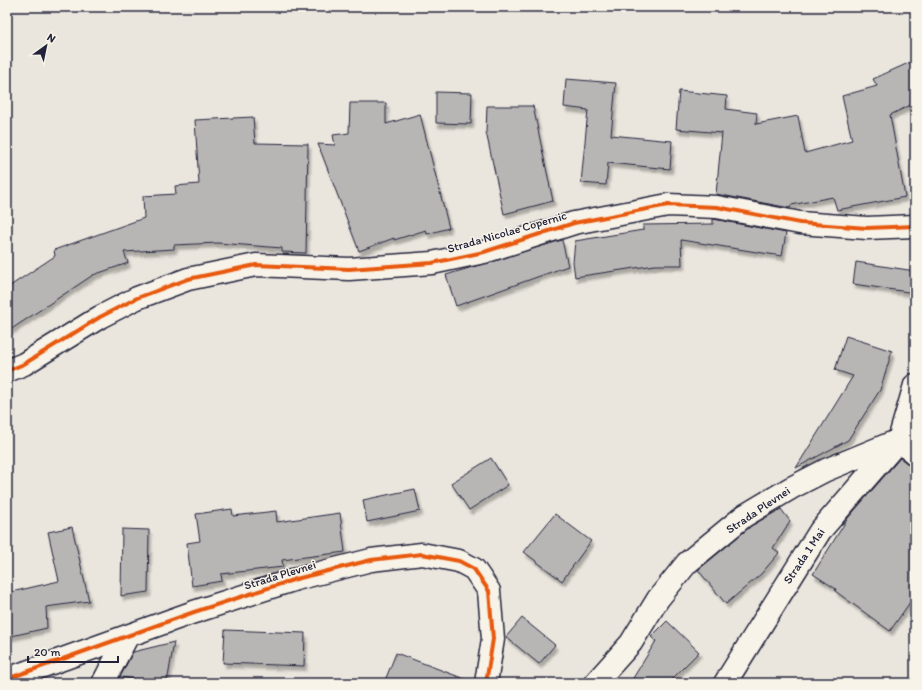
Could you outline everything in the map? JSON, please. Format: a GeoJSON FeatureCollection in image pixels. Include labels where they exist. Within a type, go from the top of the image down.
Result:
{"type":"FeatureCollection","features":[{"type":"Feature","properties":{"kind":"street","name":"Strada Nicolae Copernic"},"geometry":{"type":"LineString","coordinates":[[7,371],[24,364],[137,298],[188,279],[256,265],[350,269],[432,263],[484,252],[574,223],[668,205],[717,207],[815,224],[867,228],[915,226]]}},
{"type":"Feature","properties":{"kind":"street"},"geometry":{"type":"LineString","coordinates":[[907,447],[915,385]]}},
{"type":"Feature","properties":{"kind":"street","name":"Strada Plevnei"},"geometry":{"type":"LineString","coordinates":[[595,683],[631,643],[658,599],[687,563],[744,516],[791,488],[826,470],[907,447]]}},
{"type":"Feature","properties":{"kind":"street","name":"Strada 1 Mai"},"geometry":{"type":"LineString","coordinates":[[725,683],[772,605],[820,531],[907,447]]}},
{"type":"Feature","properties":{"kind":"street","name":"Strada Plevnei"},"geometry":{"type":"LineString","coordinates":[[7,679],[194,612],[296,579],[371,560],[422,554],[459,561],[474,569],[489,591],[493,639],[486,683]]}},
{"type":"Feature","properties":{"kind":"street"},"geometry":{"type":"LineString","coordinates":[[103,683],[127,636]]}},
{"type":"Feature","properties":{"kind":"building"},"geometry":{"type":"Polygon","coordinates":[[[915,60],[915,103],[890,115],[905,197],[837,210],[833,197],[791,205],[790,208],[716,194],[722,133],[676,129],[679,91],[727,96],[726,109],[757,113],[756,124],[798,116],[805,153],[852,140],[842,96],[877,86],[873,79],[915,60]]]}},
{"type":"Feature","properties":{"kind":"building"},"geometry":{"type":"Polygon","coordinates":[[[566,79],[616,83],[611,135],[672,141],[670,169],[608,163],[606,185],[581,183],[588,110],[564,107],[566,79]]]}},
{"type":"Feature","properties":{"kind":"building"},"geometry":{"type":"Polygon","coordinates":[[[436,92],[472,93],[471,124],[436,123],[436,92]]]}},
{"type":"Feature","properties":{"kind":"building"},"geometry":{"type":"Polygon","coordinates":[[[350,103],[386,103],[386,124],[420,114],[449,228],[427,234],[426,230],[394,240],[394,238],[359,251],[318,144],[335,145],[333,135],[349,133],[350,103]]]}},
{"type":"Feature","properties":{"kind":"building"},"geometry":{"type":"Polygon","coordinates":[[[487,106],[533,106],[553,201],[504,214],[486,132],[487,106]]]}},
{"type":"Feature","properties":{"kind":"building"},"geometry":{"type":"Polygon","coordinates":[[[253,117],[255,143],[308,144],[306,253],[282,252],[282,248],[218,243],[174,245],[174,249],[124,252],[128,263],[93,275],[7,332],[7,288],[55,256],[54,250],[144,218],[143,196],[176,194],[175,186],[199,184],[195,120],[253,117]]]}},
{"type":"Feature","properties":{"kind":"building"},"geometry":{"type":"Polygon","coordinates":[[[713,219],[786,233],[782,256],[681,240],[682,265],[655,265],[575,277],[573,262],[575,241],[643,230],[643,225],[713,224],[713,219]]]}},
{"type":"Feature","properties":{"kind":"building"},"geometry":{"type":"Polygon","coordinates":[[[562,240],[568,266],[456,306],[446,275],[562,240]]]}},
{"type":"Feature","properties":{"kind":"building"},"geometry":{"type":"Polygon","coordinates":[[[856,262],[915,271],[915,293],[853,284],[856,262]]]}},
{"type":"Feature","properties":{"kind":"building"},"geometry":{"type":"Polygon","coordinates":[[[846,336],[892,351],[880,390],[848,440],[796,468],[853,376],[835,370],[846,336]]]}},
{"type":"Feature","properties":{"kind":"building"},"geometry":{"type":"Polygon","coordinates":[[[491,458],[508,485],[469,510],[451,483],[491,458]]]}},
{"type":"Feature","properties":{"kind":"building"},"geometry":{"type":"Polygon","coordinates":[[[900,458],[915,469],[915,595],[890,631],[835,591],[836,589],[813,574],[848,518],[900,458]]]}},
{"type":"Feature","properties":{"kind":"building"},"geometry":{"type":"Polygon","coordinates":[[[415,489],[420,511],[367,522],[363,500],[415,489]]]}},
{"type":"Feature","properties":{"kind":"building"},"geometry":{"type":"Polygon","coordinates":[[[232,509],[233,516],[276,511],[277,522],[340,513],[345,552],[282,560],[283,567],[221,574],[222,581],[192,586],[187,543],[200,541],[196,514],[232,509]]]}},
{"type":"Feature","properties":{"kind":"building"},"geometry":{"type":"Polygon","coordinates":[[[781,509],[790,521],[773,548],[779,553],[761,574],[726,604],[698,570],[751,526],[781,509]]]}},
{"type":"Feature","properties":{"kind":"building"},"geometry":{"type":"Polygon","coordinates":[[[555,514],[591,541],[562,581],[524,552],[555,514]]]}},
{"type":"Feature","properties":{"kind":"building"},"geometry":{"type":"Polygon","coordinates":[[[72,527],[89,601],[46,607],[47,628],[7,637],[7,593],[59,581],[48,532],[72,527]]]}},
{"type":"Feature","properties":{"kind":"building"},"geometry":{"type":"Polygon","coordinates":[[[122,529],[149,530],[148,592],[121,596],[122,529]]]}},
{"type":"Feature","properties":{"kind":"building"},"geometry":{"type":"Polygon","coordinates":[[[522,618],[555,645],[539,664],[506,637],[522,618]]]}},
{"type":"Feature","properties":{"kind":"building"},"geometry":{"type":"Polygon","coordinates":[[[667,621],[699,652],[668,683],[630,683],[656,641],[651,637],[667,621]]]}},
{"type":"Feature","properties":{"kind":"building"},"geometry":{"type":"Polygon","coordinates":[[[225,630],[305,633],[304,666],[223,663],[225,630]]]}},
{"type":"Feature","properties":{"kind":"building"},"geometry":{"type":"Polygon","coordinates":[[[174,642],[167,683],[120,677],[133,652],[174,642]]]}},
{"type":"Feature","properties":{"kind":"building"},"geometry":{"type":"Polygon","coordinates":[[[396,653],[470,681],[470,683],[384,683],[396,653]]]}},
{"type":"Feature","properties":{"kind":"cycle path"},"geometry":{"type":"LineString","coordinates":[[7,371],[24,364],[100,317],[137,298],[188,279],[256,265],[349,269],[432,263],[484,252],[574,223],[668,205],[717,207],[800,223],[867,228],[915,226]]}},
{"type":"Feature","properties":{"kind":"cycle path"},"geometry":{"type":"LineString","coordinates":[[7,679],[194,612],[296,579],[371,560],[422,554],[459,561],[474,569],[489,591],[493,639],[486,683]]}}]}
